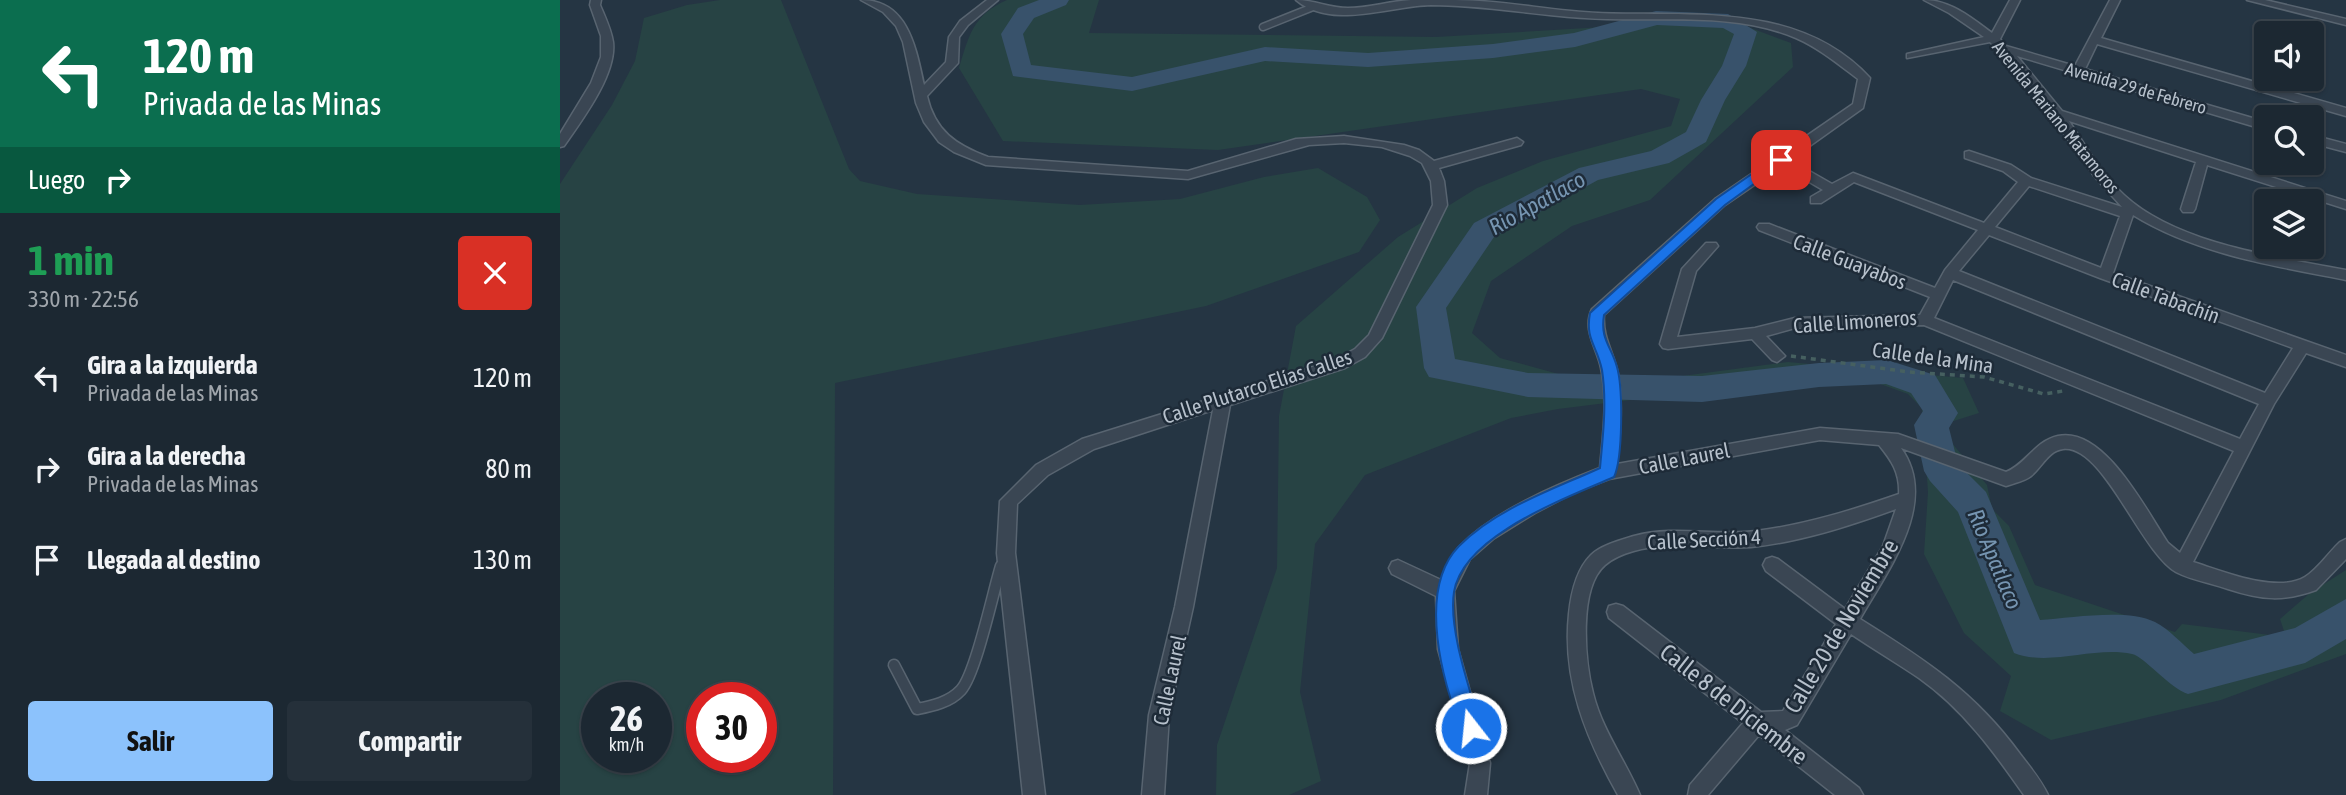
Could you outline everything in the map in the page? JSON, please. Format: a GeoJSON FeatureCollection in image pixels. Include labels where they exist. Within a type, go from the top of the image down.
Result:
{"type":"FeatureCollection","features":[{"type":"Feature","properties":{"kind":"street"},"geometry":{"type":"LineString","coordinates":[[560,143],[576,120],[606,61],[608,45],[594,5],[596,0]]}},
{"type":"Feature","properties":{"kind":"street"},"geometry":{"type":"LineString","coordinates":[[866,0],[886,8],[907,30],[921,95],[941,138],[958,151],[986,161],[1188,175],[1218,170],[1298,142],[1341,140],[1401,147],[1427,160],[1431,166],[1517,142]]}},
{"type":"Feature","properties":{"kind":"street"},"geometry":{"type":"LineString","coordinates":[[921,95],[952,63],[954,37],[964,23],[993,0]]}},
{"type":"Feature","properties":{"kind":"street"},"geometry":{"type":"LineString","coordinates":[[1301,0],[1313,7],[1361,11],[1430,2],[1596,16],[1738,18],[1780,26],[1837,54],[1864,78],[1859,105],[1720,202],[1597,313],[1594,332],[1609,367],[1614,407],[1608,472]]}},
{"type":"Feature","properties":{"kind":"street","name":"Avenida Mariano Matamoros"},"geometry":{"type":"LineString","coordinates":[[1929,0],[1966,19],[1995,38],[2006,49],[2058,114],[2104,181],[2128,210],[2232,249],[2346,275]]}},
{"type":"Feature","properties":{"kind":"street"},"geometry":{"type":"LineString","coordinates":[[1911,56],[1995,38],[2015,0]]}},
{"type":"Feature","properties":{"kind":"street"},"geometry":{"type":"LineString","coordinates":[[2078,71],[2115,0]]}},
{"type":"Feature","properties":{"kind":"street"},"geometry":{"type":"LineString","coordinates":[[2252,0],[2346,22]]}},
{"type":"Feature","properties":{"kind":"street"},"geometry":{"type":"LineString","coordinates":[[2095,40],[2346,112]]}},
{"type":"Feature","properties":{"kind":"street","name":"Avenida 29 de Febrero"},"geometry":{"type":"LineString","coordinates":[[2006,49],[2254,122]]}},
{"type":"Feature","properties":{"kind":"street"},"geometry":{"type":"LineString","coordinates":[[2058,114],[2346,205]]}},
{"type":"Feature","properties":{"kind":"street"},"geometry":{"type":"LineString","coordinates":[[2324,142],[2346,148]]}},
{"type":"Feature","properties":{"kind":"street"},"geometry":{"type":"LineString","coordinates":[[1969,155],[2007,168],[2022,184],[2128,210],[2105,275]]}},
{"type":"Feature","properties":{"kind":"street"},"geometry":{"type":"LineString","coordinates":[[1781,160],[1831,189],[1816,200]]}},
{"type":"Feature","properties":{"kind":"street"},"geometry":{"type":"LineString","coordinates":[[2188,209],[2202,161]]}},
{"type":"Feature","properties":{"kind":"street","name":"Calle Plutarco Elías Calles"},"geometry":{"type":"LineString","coordinates":[[1034,795],[1006,553],[1009,501],[1042,470],[1088,444],[1340,363],[1360,353],[1375,338],[1440,205],[1440,188],[1431,166]]}},
{"type":"Feature","properties":{"kind":"street","name":"Calle Tabachín"},"geometry":{"type":"LineString","coordinates":[[1831,189],[1853,177],[2105,275],[2346,360]]}},
{"type":"Feature","properties":{"kind":"street","name":"Calle Limoneros"},"geometry":{"type":"LineString","coordinates":[[1711,246],[1689,268],[1668,344],[1755,332],[1795,323],[1925,320],[1950,273],[2022,184]]}},
{"type":"Feature","properties":{"kind":"street","name":"Calle Guayabos"},"geometry":{"type":"LineString","coordinates":[[1763,227],[1937,294]]}},
{"type":"Feature","properties":{"kind":"street"},"geometry":{"type":"LineString","coordinates":[[1950,273],[2269,401]]}},
{"type":"Feature","properties":{"kind":"street"},"geometry":{"type":"LineString","coordinates":[[1925,320],[2244,448]]}},
{"type":"Feature","properties":{"kind":"street"},"geometry":{"type":"LineString","coordinates":[[1755,332],[1777,356]]}},
{"type":"Feature","properties":{"kind":"street"},"geometry":{"type":"LineString","coordinates":[[2303,345],[2269,401],[2182,566],[2238,584],[2279,592],[2310,584],[2346,547]]}},
{"type":"Feature","properties":{"kind":"street","name":"Calle Laurel"},"geometry":{"type":"LineString","coordinates":[[1153,795],[1159,715],[1184,607],[1223,400]]}},
{"type":"Feature","properties":{"kind":"street","name":"Calle Laurel"},"geometry":{"type":"LineString","coordinates":[[1476,795],[1480,762],[1448,649],[1445,592],[1464,554],[1487,534],[1559,492],[1608,472],[1820,433],[1883,438],[1915,444],[2006,479],[2024,472],[2044,450],[2060,442],[2082,444],[2104,463],[2162,548],[2182,566]]}},
{"type":"Feature","properties":{"kind":"street"},"geometry":{"type":"LineString","coordinates":[[1883,438],[1901,459],[1908,475],[1908,498]]}},
{"type":"Feature","properties":{"kind":"street","name":"Calle 20 de Noviembre"},"geometry":{"type":"LineString","coordinates":[[1697,792],[1757,722],[1778,723],[1790,718],[1891,549],[1908,498]]}},
{"type":"Feature","properties":{"kind":"street","name":"Calle Sección 4"},"geometry":{"type":"LineString","coordinates":[[1629,795],[1611,764],[1583,693],[1577,629],[1581,589],[1597,561],[1637,542],[1677,537],[1752,540],[1865,513],[1908,498]]}},
{"type":"Feature","properties":{"kind":"street"},"geometry":{"type":"LineString","coordinates":[[1772,565],[1847,621],[1928,673],[1967,707],[1996,738],[2037,795]]}},
{"type":"Feature","properties":{"kind":"street"},"geometry":{"type":"LineString","coordinates":[[1398,568],[1445,592]]}},
{"type":"Feature","properties":{"kind":"street","name":"Calle 8 de Diciembre"},"geometry":{"type":"LineString","coordinates":[[1616,612],[1852,795]]}},
{"type":"Feature","properties":{"kind":"lane"},"geometry":{"type":"LineString","coordinates":[[1264,27],[1313,7]]}},
{"type":"Feature","properties":{"kind":"lane"},"geometry":{"type":"LineString","coordinates":[[894,665],[918,709],[938,706],[960,693],[972,676],[985,618],[1006,553]]}},
{"type":"Feature","properties":{"kind":"path","name":"Calle de la Mina"},"geometry":{"type":"LineString","coordinates":[[1777,356],[1825,357],[1910,372],[1987,377],[2032,392],[2057,394],[2081,383]]}},
{"type":"Feature","properties":{"kind":"green space"},"geometry":{"type":"Polygon","coordinates":[[[720,0],[781,0],[849,169],[860,181],[917,194],[1080,205],[1180,199],[1264,177],[1318,168],[1367,197],[1380,220],[1359,252],[1206,306],[835,383],[833,795],[560,795],[560,184],[612,105],[635,61],[644,18],[687,5],[720,0]]]}},
{"type":"Feature","properties":{"kind":"green space"},"geometry":{"type":"Polygon","coordinates":[[[1007,0],[1099,0],[1089,33],[1436,37],[1671,23],[1748,27],[1791,43],[1793,67],[1650,200],[1572,226],[1491,281],[1472,333],[1500,358],[1573,378],[1622,384],[1788,362],[1963,378],[1979,413],[1941,425],[1946,436],[1987,485],[1992,509],[2009,526],[2035,585],[2175,632],[2182,624],[2286,637],[2280,619],[2310,593],[2346,570],[2346,654],[2221,700],[2051,740],[2000,711],[2011,676],[1964,633],[1924,554],[1928,492],[1922,408],[1908,394],[1872,381],[1655,397],[1558,409],[1511,418],[1365,475],[1315,544],[1300,692],[1321,781],[1289,795],[1216,795],[1217,745],[1277,568],[1279,416],[1296,326],[1398,237],[1477,188],[1543,161],[1671,126],[1680,99],[1641,89],[1218,150],[1003,141],[959,68],[974,27],[987,12],[1007,0]]]}},
{"type":"Feature","properties":{"kind":"waterway","name":"Rio Apatlaco"},"geometry":{"type":"LineString","coordinates":[[1058,0],[1026,13],[1012,34],[1021,71],[1132,84],[1265,54],[1368,60],[1493,51],[1575,40],[1656,18],[1728,21],[1746,32],[1734,66],[1713,100],[1697,137],[1660,157],[1589,174],[1484,230],[1431,307],[1440,368],[1528,385],[1702,389],[1819,375],[1887,372],[1923,384],[1941,413],[1931,425],[1942,471],[1973,503],[2028,640],[2093,634],[2143,636],[2188,675],[2305,644],[2346,617]]}},
{"type":"Feature","properties":{"kind":"route"},"geometry":{"type":"LineString","coordinates":[[1471,728],[1448,649],[1445,592],[1464,554],[1487,534],[1529,508],[1569,487],[1608,472],[1614,407],[1609,367],[1594,332],[1597,313],[1720,202],[1781,160]]}}]}
